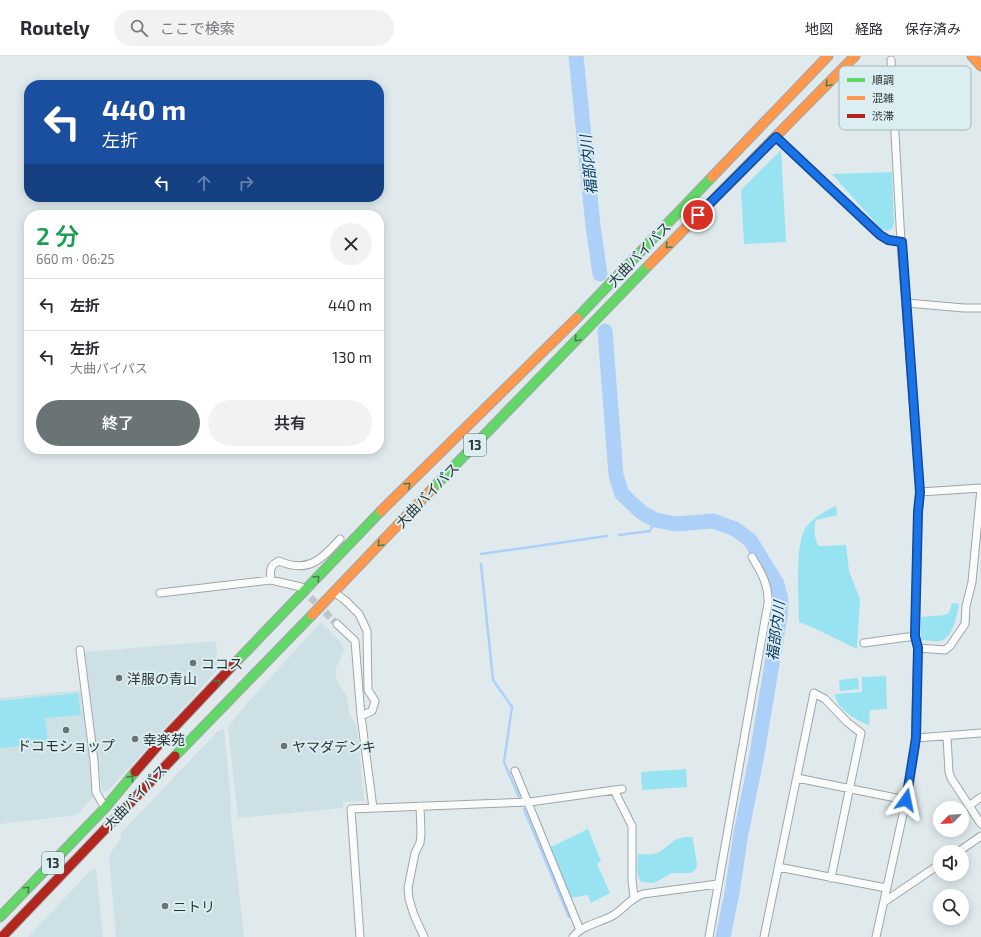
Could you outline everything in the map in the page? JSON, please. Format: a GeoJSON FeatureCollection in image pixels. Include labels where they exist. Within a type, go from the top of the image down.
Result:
{"type":"FeatureCollection","features":[{"type":"Feature","properties":{"kind":"highway","name":"大曲バイパス"},"geometry":{"type":"LineString","coordinates":[[0,917],[106,808],[167,735],[344,550],[591,304],[828,56]]}},
{"type":"Feature","properties":{"kind":"highway","name":"大曲バイパス"},"geometry":{"type":"LineString","coordinates":[[845,66],[855,56]]}},
{"type":"Feature","properties":{"kind":"highway"},"geometry":{"type":"LineString","coordinates":[[972,56],[981,66]]}},
{"type":"Feature","properties":{"kind":"highway","name":"大曲バイパス"},"geometry":{"type":"LineString","coordinates":[[2,937],[134,798],[616,299],[839,72]]}},
{"type":"Feature","properties":{"kind":"street"},"geometry":{"type":"LineString","coordinates":[[891,60],[891,66]]}},
{"type":"Feature","properties":{"kind":"street"},"geometry":{"type":"LineString","coordinates":[[876,937],[906,800],[916,738],[918,648],[915,636],[918,512],[920,492],[895,130]]}},
{"type":"Feature","properties":{"kind":"street"},"geometry":{"type":"LineString","coordinates":[[776,137],[880,235],[888,240],[902,242]]}},
{"type":"Feature","properties":{"kind":"street"},"geometry":{"type":"LineString","coordinates":[[907,303],[981,308]]}},
{"type":"Feature","properties":{"kind":"street"},"geometry":{"type":"LineString","coordinates":[[918,648],[945,650],[950,646],[965,624],[966,606],[972,582],[981,488],[920,492]]}},
{"type":"Feature","properties":{"kind":"street"},"geometry":{"type":"LineString","coordinates":[[271,580],[270,570],[273,564],[279,561],[288,565],[301,566],[314,563],[326,554],[340,539],[344,550]]}},
{"type":"Feature","properties":{"kind":"street"},"geometry":{"type":"LineString","coordinates":[[709,937],[768,603],[767,587],[759,568],[752,557]]}},
{"type":"Feature","properties":{"kind":"street"},"geometry":{"type":"LineString","coordinates":[[160,593],[271,580],[301,587]]}},
{"type":"Feature","properties":{"kind":"street"},"geometry":{"type":"LineString","coordinates":[[334,592],[359,614],[367,631],[368,690],[375,701],[372,711],[361,716]]}},
{"type":"Feature","properties":{"kind":"street"},"geometry":{"type":"LineString","coordinates":[[337,624],[354,641],[361,716],[373,808]]}},
{"type":"Feature","properties":{"kind":"street"},"geometry":{"type":"LineString","coordinates":[[864,643],[915,636]]}},
{"type":"Feature","properties":{"kind":"street"},"geometry":{"type":"LineString","coordinates":[[80,650],[96,792],[106,808]]}},
{"type":"Feature","properties":{"kind":"street"},"geometry":{"type":"LineString","coordinates":[[764,937],[814,693],[826,699],[861,734],[831,878]]}},
{"type":"Feature","properties":{"kind":"street"},"geometry":{"type":"LineString","coordinates":[[916,738],[946,737],[981,733]]}},
{"type":"Feature","properties":{"kind":"street"},"geometry":{"type":"LineString","coordinates":[[946,737],[949,772],[951,778],[966,801]]}},
{"type":"Feature","properties":{"kind":"street"},"geometry":{"type":"LineString","coordinates":[[515,771],[580,930]]}},
{"type":"Feature","properties":{"kind":"street"},"geometry":{"type":"LineString","coordinates":[[797,778],[906,800]]}},
{"type":"Feature","properties":{"kind":"street"},"geometry":{"type":"LineString","coordinates":[[360,937],[352,809],[528,802],[622,789]]}},
{"type":"Feature","properties":{"kind":"street"},"geometry":{"type":"LineString","coordinates":[[614,790],[632,826],[632,880],[634,897]]}},
{"type":"Feature","properties":{"kind":"street"},"geometry":{"type":"LineString","coordinates":[[981,797],[969,806],[981,824]]}},
{"type":"Feature","properties":{"kind":"street"},"geometry":{"type":"LineString","coordinates":[[420,806],[420,843],[415,853],[408,888],[414,915],[424,937]]}},
{"type":"Feature","properties":{"kind":"street"},"geometry":{"type":"LineString","coordinates":[[968,845],[981,836]]}},
{"type":"Feature","properties":{"kind":"street"},"geometry":{"type":"LineString","coordinates":[[778,867],[886,888]]}},
{"type":"Feature","properties":{"kind":"street"},"geometry":{"type":"LineString","coordinates":[[884,902],[933,869]]}},
{"type":"Feature","properties":{"kind":"street"},"geometry":{"type":"LineString","coordinates":[[573,937],[580,930],[614,915],[634,897],[643,894],[718,884]]}},
{"type":"Feature","properties":{"kind":"shaded area"},"geometry":{"type":"Polygon","coordinates":[[[781,150],[786,242],[744,244],[741,190],[781,150]]]}},
{"type":"Feature","properties":{"kind":"shaded area"},"geometry":{"type":"Polygon","coordinates":[[[892,172],[894,223],[892,229],[887,231],[881,229],[832,174],[892,172]]]}},
{"type":"Feature","properties":{"kind":"shaded area"},"geometry":{"type":"Polygon","coordinates":[[[836,506],[837,515],[816,520],[815,537],[819,546],[846,545],[849,571],[860,599],[857,649],[799,622],[798,587],[802,535],[812,520],[836,506]]]}},
{"type":"Feature","properties":{"kind":"shaded area"},"geometry":{"type":"Polygon","coordinates":[[[952,603],[959,604],[954,624],[947,638],[938,641],[921,640],[921,617],[945,615],[949,613],[952,603]]]}},
{"type":"Feature","properties":{"kind":"shaded area"},"geometry":{"type":"Polygon","coordinates":[[[321,622],[340,641],[344,650],[335,670],[337,682],[346,695],[350,715],[357,727],[364,801],[343,802],[343,808],[238,818],[228,727],[249,701],[321,622]]]}},
{"type":"Feature","properties":{"kind":"shaded area"},"geometry":{"type":"Polygon","coordinates":[[[216,641],[218,669],[107,792],[102,790],[85,652],[216,641]]]}},
{"type":"Feature","properties":{"kind":"shaded area"},"geometry":{"type":"Polygon","coordinates":[[[886,676],[887,709],[870,710],[869,725],[853,717],[843,709],[836,699],[835,694],[862,692],[862,677],[886,676]]]}},
{"type":"Feature","properties":{"kind":"shaded area"},"geometry":{"type":"Polygon","coordinates":[[[858,678],[859,689],[840,691],[839,680],[858,678]]]}},
{"type":"Feature","properties":{"kind":"shaded area"},"geometry":{"type":"Polygon","coordinates":[[[81,690],[93,797],[77,815],[0,824],[0,698],[81,690]]]}},
{"type":"Feature","properties":{"kind":"shaded area"},"geometry":{"type":"Polygon","coordinates":[[[78,693],[81,715],[45,718],[48,743],[0,748],[0,701],[78,693]]]}},
{"type":"Feature","properties":{"kind":"shaded area"},"geometry":{"type":"Polygon","coordinates":[[[224,729],[231,799],[231,819],[244,937],[116,937],[109,855],[122,837],[120,834],[218,731],[224,729]]]}},
{"type":"Feature","properties":{"kind":"shaded area"},"geometry":{"type":"Polygon","coordinates":[[[686,769],[687,787],[642,790],[641,772],[686,769]]]}},
{"type":"Feature","properties":{"kind":"shaded area"},"geometry":{"type":"Polygon","coordinates":[[[588,829],[601,861],[597,864],[610,893],[591,903],[588,895],[570,898],[551,847],[588,829]]]}},
{"type":"Feature","properties":{"kind":"shaded area"},"geometry":{"type":"Polygon","coordinates":[[[692,837],[693,840],[697,864],[696,869],[691,873],[672,873],[654,883],[641,882],[639,879],[637,865],[638,854],[658,853],[675,840],[692,837]]]}},
{"type":"Feature","properties":{"kind":"shaded area"},"geometry":{"type":"Polygon","coordinates":[[[96,868],[103,937],[28,937],[91,870],[96,868]]]}},
{"type":"Feature","properties":{"kind":"waterway","name":"福部内川"},"geometry":{"type":"LineString","coordinates":[[576,56],[593,226],[600,274]]}},
{"type":"Feature","properties":{"kind":"waterway","name":"福部内川"},"geometry":{"type":"LineString","coordinates":[[605,331],[616,475],[622,494],[641,512],[655,520],[676,524],[713,521],[735,529],[750,540],[777,584],[781,601],[780,616],[756,760],[741,833],[732,893],[723,937]]}},
{"type":"Feature","properties":{"kind":"waterway"},"geometry":{"type":"LineString","coordinates":[[619,535],[650,531],[655,520]]}},
{"type":"Feature","properties":{"kind":"waterway"},"geometry":{"type":"LineString","coordinates":[[481,554],[607,536]]}},
{"type":"Feature","properties":{"kind":"waterway"},"geometry":{"type":"LineString","coordinates":[[481,564],[493,680],[512,707],[504,762],[519,797]]}},
{"type":"Feature","properties":{"kind":"waterway"},"geometry":{"type":"LineString","coordinates":[[524,809],[569,917]]}},
{"type":"Feature","properties":{"kind":"tunnel"},"geometry":{"type":"LineString","coordinates":[[303,590],[337,624]]}},
{"type":"Feature","properties":{"kind":"traffic: fast"},"geometry":{"type":"LineString","coordinates":[[577,318],[712,177]]}},
{"type":"Feature","properties":{"kind":"traffic: fast"},"geometry":{"type":"LineString","coordinates":[[432,489],[649,265]]}},
{"type":"Feature","properties":{"kind":"traffic: fast"},"geometry":{"type":"LineString","coordinates":[[237,661],[381,511]]}},
{"type":"Feature","properties":{"kind":"traffic: fast"},"geometry":{"type":"LineString","coordinates":[[175,756],[312,615]]}},
{"type":"Feature","properties":{"kind":"traffic: fast"},"geometry":{"type":"LineString","coordinates":[[0,917],[105,808],[135,772]]}},
{"type":"Feature","properties":{"kind":"traffic: slow"},"geometry":{"type":"LineString","coordinates":[[712,177],[828,56]]}},
{"type":"Feature","properties":{"kind":"traffic: slow"},"geometry":{"type":"LineString","coordinates":[[845,66],[855,56]]}},
{"type":"Feature","properties":{"kind":"traffic: slow"},"geometry":{"type":"LineString","coordinates":[[972,56],[981,66]]}},
{"type":"Feature","properties":{"kind":"traffic: slow"},"geometry":{"type":"LineString","coordinates":[[649,265],[839,72]]}},
{"type":"Feature","properties":{"kind":"traffic: slow"},"geometry":{"type":"LineString","coordinates":[[381,511],[577,318]]}},
{"type":"Feature","properties":{"kind":"traffic: slow"},"geometry":{"type":"LineString","coordinates":[[312,615],[432,489]]}},
{"type":"Feature","properties":{"kind":"traffic: jam"},"geometry":{"type":"LineString","coordinates":[[135,772],[167,735],[237,661]]}},
{"type":"Feature","properties":{"kind":"traffic: jam"},"geometry":{"type":"LineString","coordinates":[[2,937],[175,756]]}},
{"type":"Feature","properties":{"kind":"place","name":"ココス"},"geometry":{"type":"Point","coordinates":[193,663]}},
{"type":"Feature","properties":{"kind":"place","name":"洋服の青山"},"geometry":{"type":"Point","coordinates":[119,678]}},
{"type":"Feature","properties":{"kind":"place","name":"ドコモショップ"},"geometry":{"type":"Point","coordinates":[66,730]}},
{"type":"Feature","properties":{"kind":"place","name":"幸楽苑"},"geometry":{"type":"Point","coordinates":[135,739]}},
{"type":"Feature","properties":{"kind":"place","name":"ヤマダデンキ"},"geometry":{"type":"Point","coordinates":[284,746]}},
{"type":"Feature","properties":{"kind":"place","name":"ニトリ"},"geometry":{"type":"Point","coordinates":[165,906]}},
{"type":"Feature","properties":{"kind":"route"},"geometry":{"type":"LineString","coordinates":[[698,215],[776,137],[880,235],[888,240],[902,242],[920,492],[918,512],[915,636],[918,648],[916,738],[906,800]]}}]}
